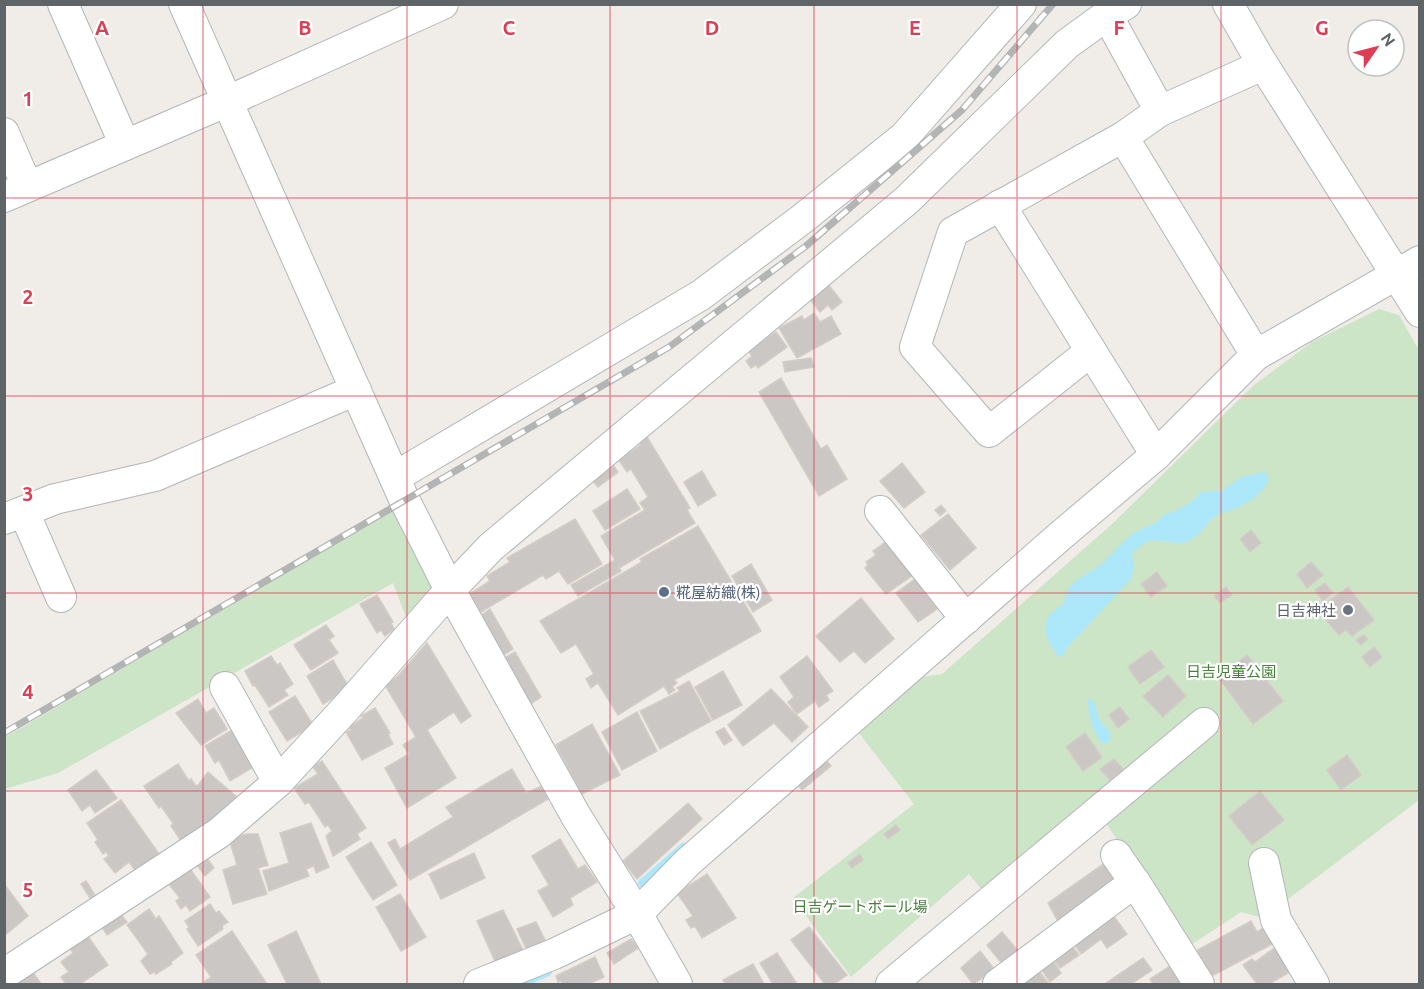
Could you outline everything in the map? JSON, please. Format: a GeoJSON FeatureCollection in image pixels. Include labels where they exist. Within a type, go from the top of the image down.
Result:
{"type":"FeatureCollection","features":[{"type":"Feature","properties":{"kind":"street"},"geometry":{"type":"LineString","coordinates":[[63,4],[125,144]]}},
{"type":"Feature","properties":{"kind":"street"},"geometry":{"type":"LineString","coordinates":[[184,4],[395,477],[450,590],[576,816],[677,984]]}},
{"type":"Feature","properties":{"kind":"street"},"geometry":{"type":"LineString","coordinates":[[4,133],[16,192],[228,101],[443,4]]}},
{"type":"Feature","properties":{"kind":"street"},"geometry":{"type":"LineString","coordinates":[[395,477],[701,295],[802,219],[904,137],[1021,4]]}},
{"type":"Feature","properties":{"kind":"street"},"geometry":{"type":"LineString","coordinates":[[1228,4],[1263,65],[1408,268],[1419,312]]}},
{"type":"Feature","properties":{"kind":"street"},"geometry":{"type":"LineString","coordinates":[[4,974],[219,833],[278,782],[491,547],[906,200],[1067,44],[1116,10],[1160,111]]}},
{"type":"Feature","properties":{"kind":"street"},"geometry":{"type":"LineString","coordinates":[[1091,351],[989,432],[915,347],[953,232],[1123,136],[1160,111],[1263,65]]}},
{"type":"Feature","properties":{"kind":"street"},"geometry":{"type":"LineString","coordinates":[[1123,136],[1256,356]]}},
{"type":"Feature","properties":{"kind":"street"},"geometry":{"type":"LineString","coordinates":[[1000,205],[1156,455]]}},
{"type":"Feature","properties":{"kind":"street"},"geometry":{"type":"LineString","coordinates":[[479,984],[554,954],[637,914],[688,862],[1156,455],[1256,356],[1408,268]]}},
{"type":"Feature","properties":{"kind":"street"},"geometry":{"type":"LineString","coordinates":[[61,597],[14,516],[55,499],[155,476],[356,390]]}},
{"type":"Feature","properties":{"kind":"street"},"geometry":{"type":"LineString","coordinates":[[880,511],[966,619]]}},
{"type":"Feature","properties":{"kind":"street"},"geometry":{"type":"LineString","coordinates":[[225,687],[278,782]]}},
{"type":"Feature","properties":{"kind":"street"},"geometry":{"type":"LineString","coordinates":[[891,984],[1204,723]]}},
{"type":"Feature","properties":{"kind":"street"},"geometry":{"type":"LineString","coordinates":[[1116,855],[1199,984]]}},
{"type":"Feature","properties":{"kind":"street"},"geometry":{"type":"LineString","coordinates":[[1264,862],[1276,920],[1314,984]]}},
{"type":"Feature","properties":{"kind":"street"},"geometry":{"type":"LineString","coordinates":[[998,984],[1135,882]]}},
{"type":"Feature","properties":{"kind":"green space","name":"日吉児童公園"},"geometry":{"type":"Polygon","coordinates":[[[1379,309],[1399,315],[1420,352],[1419,800],[1263,918],[1241,912],[1186,948],[1092,801],[982,890],[969,874],[851,977],[793,898],[914,804],[858,732],[916,678],[942,674],[1111,525],[1254,385],[1312,342],[1379,309]]]}},
{"type":"Feature","properties":{"kind":"green space"},"geometry":{"type":"Polygon","coordinates":[[[400,505],[443,593],[409,625],[393,583],[58,773],[5,789],[4,738],[400,505]]]}},
{"type":"Feature","properties":{"kind":"water"},"geometry":{"type":"Polygon","coordinates":[[[1265,472],[1269,479],[1267,484],[1255,497],[1245,504],[1217,515],[1193,539],[1184,543],[1147,542],[1132,553],[1134,568],[1131,579],[1068,647],[1062,657],[1058,656],[1047,637],[1046,621],[1050,614],[1064,603],[1069,588],[1074,583],[1105,561],[1131,535],[1155,523],[1163,515],[1189,503],[1200,492],[1221,491],[1243,476],[1265,472]]]}},
{"type":"Feature","properties":{"kind":"water"},"geometry":{"type":"Polygon","coordinates":[[[1090,698],[1095,704],[1099,719],[1111,733],[1109,742],[1102,744],[1093,729],[1088,706],[1090,698]]]}},
{"type":"Feature","properties":{"kind":"building"},"geometry":{"type":"Polygon","coordinates":[[[827,283],[842,302],[832,310],[828,305],[820,312],[809,298],[827,283]]]}},
{"type":"Feature","properties":{"kind":"building"},"geometry":{"type":"Polygon","coordinates":[[[814,313],[820,322],[831,316],[841,334],[797,358],[779,328],[802,316],[804,320],[814,313]]]}},
{"type":"Feature","properties":{"kind":"building"},"geometry":{"type":"Polygon","coordinates":[[[776,332],[787,347],[758,368],[756,365],[751,368],[746,361],[752,356],[748,350],[776,332]]]}},
{"type":"Feature","properties":{"kind":"building"},"geometry":{"type":"Polygon","coordinates":[[[811,358],[814,367],[785,372],[783,362],[811,358]]]}},
{"type":"Feature","properties":{"kind":"building"},"geometry":{"type":"Polygon","coordinates":[[[781,378],[821,449],[827,445],[847,479],[819,496],[759,392],[781,378]]]}},
{"type":"Feature","properties":{"kind":"building"},"geometry":{"type":"Polygon","coordinates":[[[647,437],[690,508],[687,510],[695,523],[619,568],[621,571],[578,596],[571,585],[615,560],[601,536],[645,510],[640,503],[648,497],[631,469],[627,472],[619,460],[641,445],[638,442],[647,437]]]}},
{"type":"Feature","properties":{"kind":"building"},"geometry":{"type":"Polygon","coordinates":[[[902,463],[925,492],[904,508],[880,481],[902,463]]]}},
{"type":"Feature","properties":{"kind":"building"},"geometry":{"type":"Polygon","coordinates":[[[613,465],[618,472],[598,487],[592,480],[613,465]]]}},
{"type":"Feature","properties":{"kind":"building"},"geometry":{"type":"Polygon","coordinates":[[[702,471],[716,495],[698,506],[684,482],[702,471]]]}},
{"type":"Feature","properties":{"kind":"building"},"geometry":{"type":"Polygon","coordinates":[[[627,489],[640,509],[605,530],[593,511],[627,489]]]}},
{"type":"Feature","properties":{"kind":"building"},"geometry":{"type":"Polygon","coordinates":[[[941,505],[946,511],[940,516],[935,510],[941,505]]]}},
{"type":"Feature","properties":{"kind":"building"},"geometry":{"type":"Polygon","coordinates":[[[948,514],[976,548],[950,570],[921,535],[948,514]]]}},
{"type":"Feature","properties":{"kind":"building"},"geometry":{"type":"Polygon","coordinates":[[[575,519],[602,564],[568,584],[559,571],[546,579],[543,575],[479,613],[468,595],[490,581],[487,576],[510,562],[507,558],[575,519]]]}},
{"type":"Feature","properties":{"kind":"building","name":"糀屋紡織(株)"},"geometry":{"type":"Polygon","coordinates":[[[698,526],[761,631],[674,680],[677,683],[672,687],[675,690],[669,694],[664,686],[618,715],[598,683],[591,688],[586,679],[594,674],[576,644],[561,653],[540,621],[642,562],[640,559],[698,526]]]}},
{"type":"Feature","properties":{"kind":"building"},"geometry":{"type":"Polygon","coordinates":[[[1251,530],[1261,543],[1250,552],[1240,539],[1251,530]]]}},
{"type":"Feature","properties":{"kind":"building"},"geometry":{"type":"Polygon","coordinates":[[[887,541],[913,575],[886,594],[865,568],[868,565],[866,562],[876,555],[873,551],[887,541]]]}},
{"type":"Feature","properties":{"kind":"building"},"geometry":{"type":"Polygon","coordinates":[[[1311,562],[1323,575],[1307,588],[1297,574],[1311,562]]]}},
{"type":"Feature","properties":{"kind":"building"},"geometry":{"type":"Polygon","coordinates":[[[751,564],[772,600],[753,612],[732,576],[751,564]]]}},
{"type":"Feature","properties":{"kind":"building"},"geometry":{"type":"Polygon","coordinates":[[[1157,572],[1167,586],[1151,597],[1141,584],[1157,572]]]}},
{"type":"Feature","properties":{"kind":"building"},"geometry":{"type":"Polygon","coordinates":[[[915,579],[937,609],[918,622],[896,593],[915,579]]]}},
{"type":"Feature","properties":{"kind":"building"},"geometry":{"type":"Polygon","coordinates":[[[1325,583],[1333,593],[1323,601],[1315,590],[1325,583]]]}},
{"type":"Feature","properties":{"kind":"building"},"geometry":{"type":"Polygon","coordinates":[[[1226,587],[1232,595],[1220,603],[1214,596],[1226,587]]]}},
{"type":"Feature","properties":{"kind":"building","name":"日吉神社"},"geometry":{"type":"Polygon","coordinates":[[[1348,587],[1374,620],[1352,636],[1346,630],[1339,635],[1326,620],[1334,615],[1325,604],[1348,587]]]}},
{"type":"Feature","properties":{"kind":"building"},"geometry":{"type":"Polygon","coordinates":[[[377,595],[393,622],[391,623],[394,629],[385,636],[381,630],[377,633],[360,604],[377,595]]]}},
{"type":"Feature","properties":{"kind":"building"},"geometry":{"type":"Polygon","coordinates":[[[861,598],[894,639],[865,663],[854,651],[840,662],[816,636],[861,598]]]}},
{"type":"Feature","properties":{"kind":"building"},"geometry":{"type":"Polygon","coordinates":[[[490,609],[513,649],[502,656],[480,616],[490,609]]]}},
{"type":"Feature","properties":{"kind":"building"},"geometry":{"type":"Polygon","coordinates":[[[326,625],[334,636],[329,640],[338,653],[311,670],[294,645],[326,625]]]}},
{"type":"Feature","properties":{"kind":"building"},"geometry":{"type":"Polygon","coordinates":[[[1364,635],[1368,639],[1361,645],[1356,640],[1364,635]]]}},
{"type":"Feature","properties":{"kind":"building"},"geometry":{"type":"Polygon","coordinates":[[[427,643],[471,716],[461,723],[454,712],[427,730],[456,778],[407,808],[385,768],[409,754],[403,745],[416,737],[385,685],[398,676],[427,643]]]}},
{"type":"Feature","properties":{"kind":"building"},"geometry":{"type":"Polygon","coordinates":[[[1374,647],[1382,657],[1370,667],[1362,657],[1374,647]]]}},
{"type":"Feature","properties":{"kind":"building"},"geometry":{"type":"Polygon","coordinates":[[[1151,650],[1164,667],[1140,684],[1128,667],[1151,650]]]}},
{"type":"Feature","properties":{"kind":"building"},"geometry":{"type":"Polygon","coordinates":[[[515,652],[541,697],[529,705],[503,659],[515,652]]]}},
{"type":"Feature","properties":{"kind":"building"},"geometry":{"type":"Polygon","coordinates":[[[1247,655],[1283,701],[1253,724],[1218,677],[1247,655]]]}},
{"type":"Feature","properties":{"kind":"building"},"geometry":{"type":"Polygon","coordinates":[[[271,656],[277,665],[280,663],[293,684],[284,690],[288,695],[269,707],[245,671],[271,656]]]}},
{"type":"Feature","properties":{"kind":"building"},"geometry":{"type":"Polygon","coordinates":[[[807,656],[833,691],[826,695],[829,700],[819,707],[815,701],[797,714],[788,702],[794,697],[780,677],[807,656]]]}},
{"type":"Feature","properties":{"kind":"building"},"geometry":{"type":"Polygon","coordinates":[[[333,660],[348,686],[339,691],[340,694],[323,704],[307,676],[333,660]]]}},
{"type":"Feature","properties":{"kind":"building"},"geometry":{"type":"Polygon","coordinates":[[[723,671],[742,705],[713,720],[695,687],[723,671]]]}},
{"type":"Feature","properties":{"kind":"building"},"geometry":{"type":"Polygon","coordinates":[[[1168,675],[1186,696],[1163,717],[1143,696],[1168,675]]]}},
{"type":"Feature","properties":{"kind":"building"},"geometry":{"type":"Polygon","coordinates":[[[689,681],[711,721],[660,749],[640,711],[680,691],[677,688],[689,681]]]}},
{"type":"Feature","properties":{"kind":"building"},"geometry":{"type":"Polygon","coordinates":[[[771,689],[808,727],[792,742],[774,723],[743,746],[728,725],[771,689]]]}},
{"type":"Feature","properties":{"kind":"building"},"geometry":{"type":"Polygon","coordinates":[[[295,696],[313,725],[287,741],[269,712],[295,696]]]}},
{"type":"Feature","properties":{"kind":"building"},"geometry":{"type":"Polygon","coordinates":[[[198,699],[206,713],[214,708],[227,729],[201,745],[176,713],[198,699]]]}},
{"type":"Feature","properties":{"kind":"building"},"geometry":{"type":"Polygon","coordinates":[[[1120,707],[1129,719],[1118,728],[1109,715],[1120,707]]]}},
{"type":"Feature","properties":{"kind":"building"},"geometry":{"type":"Polygon","coordinates":[[[375,708],[390,733],[388,734],[393,744],[362,760],[346,732],[351,730],[349,727],[363,718],[361,716],[375,708]]]}},
{"type":"Feature","properties":{"kind":"building"},"geometry":{"type":"Polygon","coordinates":[[[637,712],[657,751],[622,770],[602,732],[637,712]]]}},
{"type":"Feature","properties":{"kind":"building"},"geometry":{"type":"Polygon","coordinates":[[[592,724],[620,775],[582,794],[556,745],[592,724]]]}},
{"type":"Feature","properties":{"kind":"building"},"geometry":{"type":"Polygon","coordinates":[[[724,728],[732,740],[724,745],[716,732],[724,728]]]}},
{"type":"Feature","properties":{"kind":"building"},"geometry":{"type":"Polygon","coordinates":[[[232,730],[255,766],[230,781],[219,760],[215,763],[205,746],[232,730]]]}},
{"type":"Feature","properties":{"kind":"building"},"geometry":{"type":"Polygon","coordinates":[[[1085,733],[1102,757],[1083,771],[1066,747],[1085,733]]]}},
{"type":"Feature","properties":{"kind":"building"},"geometry":{"type":"Polygon","coordinates":[[[1347,755],[1361,775],[1341,790],[1327,770],[1347,755]]]}},
{"type":"Feature","properties":{"kind":"building"},"geometry":{"type":"Polygon","coordinates":[[[1114,759],[1124,770],[1110,780],[1100,769],[1114,759]]]}},
{"type":"Feature","properties":{"kind":"building"},"geometry":{"type":"Polygon","coordinates":[[[826,760],[831,766],[802,790],[798,785],[826,760]]]}},
{"type":"Feature","properties":{"kind":"building"},"geometry":{"type":"Polygon","coordinates":[[[322,761],[366,828],[357,834],[360,839],[333,856],[326,836],[332,831],[328,825],[325,827],[309,802],[305,804],[294,788],[318,774],[313,767],[322,761]]]}},
{"type":"Feature","properties":{"kind":"building"},"geometry":{"type":"Polygon","coordinates":[[[178,764],[189,781],[191,779],[196,786],[208,772],[237,797],[226,811],[181,841],[171,826],[173,823],[144,786],[178,764]]]}},
{"type":"Feature","properties":{"kind":"building"},"geometry":{"type":"Polygon","coordinates":[[[512,769],[526,793],[542,786],[548,799],[410,880],[388,843],[395,839],[400,849],[453,817],[446,807],[512,769]]]}},
{"type":"Feature","properties":{"kind":"building"},"geometry":{"type":"Polygon","coordinates":[[[96,770],[117,798],[95,813],[90,805],[82,811],[68,790],[96,770]]]}},
{"type":"Feature","properties":{"kind":"building"},"geometry":{"type":"Polygon","coordinates":[[[1260,791],[1284,820],[1252,845],[1229,816],[1260,791]]]}},
{"type":"Feature","properties":{"kind":"building"},"geometry":{"type":"Polygon","coordinates":[[[121,800],[159,854],[135,870],[129,862],[115,873],[104,859],[109,856],[106,852],[103,854],[95,842],[98,840],[87,823],[121,800]]]}},
{"type":"Feature","properties":{"kind":"building"},"geometry":{"type":"Polygon","coordinates":[[[688,803],[702,819],[637,879],[623,861],[688,803]]]}},
{"type":"Feature","properties":{"kind":"building"},"geometry":{"type":"Polygon","coordinates":[[[311,823],[329,867],[316,873],[314,866],[306,869],[309,876],[269,891],[263,871],[289,863],[280,833],[311,823]]]}},
{"type":"Feature","properties":{"kind":"building"},"geometry":{"type":"Polygon","coordinates":[[[896,825],[900,830],[888,839],[884,834],[896,825]]]}},
{"type":"Feature","properties":{"kind":"building"},"geometry":{"type":"Polygon","coordinates":[[[247,834],[258,834],[268,865],[258,868],[267,894],[233,904],[223,870],[237,865],[229,839],[247,834]]]}},
{"type":"Feature","properties":{"kind":"building"},"geometry":{"type":"Polygon","coordinates":[[[560,839],[578,869],[585,865],[597,882],[570,898],[573,905],[553,917],[538,891],[549,885],[532,856],[560,839]]]}},
{"type":"Feature","properties":{"kind":"building"},"geometry":{"type":"Polygon","coordinates":[[[371,842],[397,885],[373,900],[346,857],[371,842]]]}},
{"type":"Feature","properties":{"kind":"building"},"geometry":{"type":"Polygon","coordinates":[[[203,853],[214,868],[205,876],[193,860],[203,853]]]}},
{"type":"Feature","properties":{"kind":"building"},"geometry":{"type":"Polygon","coordinates":[[[474,853],[485,878],[441,899],[429,874],[474,853]]]}},
{"type":"Feature","properties":{"kind":"building"},"geometry":{"type":"Polygon","coordinates":[[[860,854],[863,860],[852,868],[848,863],[860,854]]]}},
{"type":"Feature","properties":{"kind":"building"},"geometry":{"type":"Polygon","coordinates":[[[1109,860],[1122,880],[1060,925],[1048,903],[1109,860]]]}},
{"type":"Feature","properties":{"kind":"building"},"geometry":{"type":"Polygon","coordinates":[[[188,866],[210,897],[190,911],[186,905],[181,909],[176,901],[180,898],[167,882],[188,866]]]}},
{"type":"Feature","properties":{"kind":"building"},"geometry":{"type":"Polygon","coordinates":[[[707,874],[736,918],[702,938],[695,926],[691,928],[686,920],[693,916],[677,893],[707,874]]]}},
{"type":"Feature","properties":{"kind":"building"},"geometry":{"type":"Polygon","coordinates":[[[86,881],[95,895],[90,898],[81,884],[86,881]]]}},
{"type":"Feature","properties":{"kind":"building"},"geometry":{"type":"Polygon","coordinates":[[[4,884],[28,916],[4,936],[4,884]]]}},
{"type":"Feature","properties":{"kind":"building"},"geometry":{"type":"Polygon","coordinates":[[[400,894],[426,937],[401,951],[376,907],[400,894]]]}},
{"type":"Feature","properties":{"kind":"building"},"geometry":{"type":"Polygon","coordinates":[[[210,904],[216,913],[219,911],[228,922],[222,926],[223,929],[198,946],[187,929],[189,927],[185,921],[210,904]]]}},
{"type":"Feature","properties":{"kind":"building"},"geometry":{"type":"Polygon","coordinates":[[[149,909],[156,919],[159,916],[183,953],[171,962],[172,964],[156,974],[154,972],[150,974],[141,961],[148,954],[127,925],[149,909]]]}},
{"type":"Feature","properties":{"kind":"building"},"geometry":{"type":"Polygon","coordinates":[[[503,910],[526,956],[498,968],[477,921],[503,910]]]}},
{"type":"Feature","properties":{"kind":"building"},"geometry":{"type":"Polygon","coordinates":[[[1109,910],[1127,934],[1107,948],[1101,939],[1081,954],[1070,938],[1109,910]]]}},
{"type":"Feature","properties":{"kind":"building"},"geometry":{"type":"Polygon","coordinates":[[[118,911],[127,922],[107,935],[100,924],[118,911]]]}},
{"type":"Feature","properties":{"kind":"building"},"geometry":{"type":"Polygon","coordinates":[[[1251,921],[1257,932],[1265,927],[1274,943],[1208,978],[1194,952],[1251,921]]]}},
{"type":"Feature","properties":{"kind":"building"},"geometry":{"type":"Polygon","coordinates":[[[536,922],[547,944],[528,953],[517,929],[536,922]]]}},
{"type":"Feature","properties":{"kind":"building"},"geometry":{"type":"Polygon","coordinates":[[[809,927],[847,975],[834,984],[825,984],[791,940],[809,927]]]}},
{"type":"Feature","properties":{"kind":"building"},"geometry":{"type":"Polygon","coordinates":[[[232,931],[267,984],[205,984],[204,982],[211,977],[196,955],[232,931]]]}},
{"type":"Feature","properties":{"kind":"building"},"geometry":{"type":"Polygon","coordinates":[[[296,931],[321,984],[287,984],[268,945],[296,931]]]}},
{"type":"Feature","properties":{"kind":"building"},"geometry":{"type":"Polygon","coordinates":[[[1002,932],[1020,953],[1003,965],[987,945],[1002,932]]]}},
{"type":"Feature","properties":{"kind":"building"},"geometry":{"type":"Polygon","coordinates":[[[87,935],[108,965],[80,984],[66,984],[61,977],[69,972],[61,962],[73,953],[70,948],[87,935]]]}},
{"type":"Feature","properties":{"kind":"building"},"geometry":{"type":"Polygon","coordinates":[[[631,939],[638,948],[614,964],[607,953],[631,939]]]}},
{"type":"Feature","properties":{"kind":"building"},"geometry":{"type":"Polygon","coordinates":[[[1068,941],[1079,955],[1060,968],[1050,954],[1068,941]]]}},
{"type":"Feature","properties":{"kind":"building"},"geometry":{"type":"Polygon","coordinates":[[[1280,944],[1295,969],[1269,984],[1257,984],[1243,965],[1252,959],[1255,962],[1280,944]]]}},
{"type":"Feature","properties":{"kind":"building"},"geometry":{"type":"Polygon","coordinates":[[[980,951],[995,970],[973,984],[961,968],[980,951]]]}},
{"type":"Feature","properties":{"kind":"building"},"geometry":{"type":"Polygon","coordinates":[[[777,953],[797,984],[773,984],[760,963],[777,953]]]}},
{"type":"Feature","properties":{"kind":"building"},"geometry":{"type":"Polygon","coordinates":[[[1049,954],[1061,973],[1050,982],[1037,963],[1049,954]]]}},
{"type":"Feature","properties":{"kind":"building"},"geometry":{"type":"Polygon","coordinates":[[[595,957],[604,977],[588,984],[558,982],[556,976],[595,957]]]}},
{"type":"Feature","properties":{"kind":"building"},"geometry":{"type":"Polygon","coordinates":[[[1143,958],[1152,970],[1131,984],[1106,983],[1143,958]]]}},
{"type":"Feature","properties":{"kind":"building"},"geometry":{"type":"Polygon","coordinates":[[[753,964],[764,984],[726,984],[723,980],[753,964]]]}},
{"type":"Feature","properties":{"kind":"building"},"geometry":{"type":"Polygon","coordinates":[[[1173,964],[1186,984],[1153,984],[1150,979],[1173,964]]]}},
{"type":"Feature","properties":{"kind":"building"},"geometry":{"type":"Polygon","coordinates":[[[1035,966],[1049,984],[1028,984],[1021,975],[1035,966]]]}},
{"type":"Feature","properties":{"kind":"building"},"geometry":{"type":"Polygon","coordinates":[[[32,971],[41,984],[13,984],[32,971]]]}},
{"type":"Feature","properties":{"kind":"waterway"},"geometry":{"type":"LineString","coordinates":[[642,883],[683,847]]}},
{"type":"Feature","properties":{"kind":"waterway"},"geometry":{"type":"LineString","coordinates":[[521,984],[548,972]]}},
{"type":"Feature","properties":{"kind":"railway"},"geometry":{"type":"LineString","coordinates":[[4,733],[669,347],[806,246],[962,110],[1053,4]]}},
{"type":"Feature","properties":{"kind":"place","name":"糀屋紡織(株)"},"geometry":{"type":"Point","coordinates":[664,592]}},
{"type":"Feature","properties":{"kind":"place","name":"日吉神社"},"geometry":{"type":"Point","coordinates":[1348,610]}},
{"type":"Feature","properties":{"kind":"park label","name":"日吉ゲートボール場"},"geometry":{"type":"Point","coordinates":[860,906]}}]}
